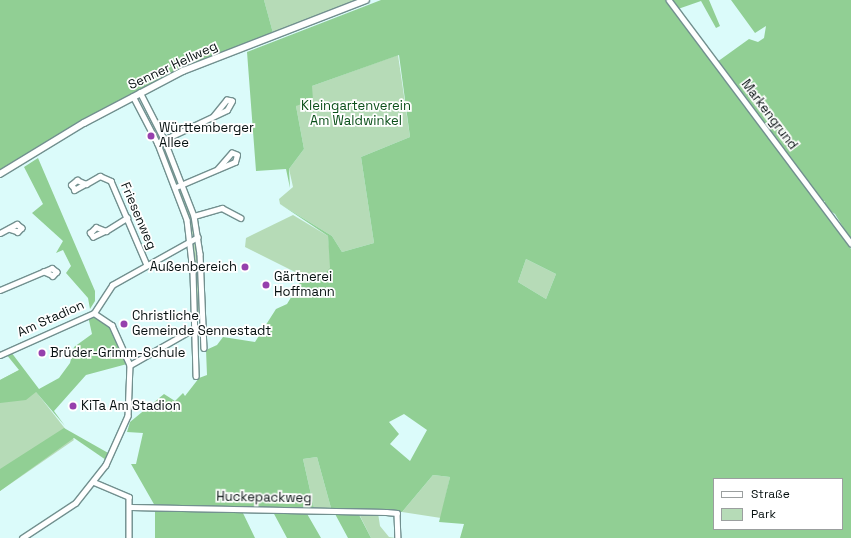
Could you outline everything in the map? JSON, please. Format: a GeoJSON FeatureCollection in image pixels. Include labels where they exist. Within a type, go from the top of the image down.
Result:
{"type":"FeatureCollection","features":[{"type":"Feature","properties":{"kind":"street","name":"Senner Hellweg"},"geometry":{"type":"LineString","coordinates":[[0,174],[140,92],[198,64],[366,0]]}},
{"type":"Feature","properties":{"kind":"street","name":"Markengrund"},"geometry":{"type":"LineString","coordinates":[[669,0],[851,243]]}},
{"type":"Feature","properties":{"kind":"street"},"geometry":{"type":"LineString","coordinates":[[140,92],[164,139],[183,184],[194,216],[198,237],[204,348]]}},
{"type":"Feature","properties":{"kind":"street"},"geometry":{"type":"LineString","coordinates":[[133,96],[157,143],[176,187],[190,238],[196,376]]}},
{"type":"Feature","properties":{"kind":"street"},"geometry":{"type":"LineString","coordinates":[[157,143],[214,116]]}},
{"type":"Feature","properties":{"kind":"street"},"geometry":{"type":"LineString","coordinates":[[176,187],[218,169]]}},
{"type":"Feature","properties":{"kind":"street","name":"Friesenweg"},"geometry":{"type":"LineString","coordinates":[[86,184],[100,176],[108,178],[148,265]]}},
{"type":"Feature","properties":{"kind":"street"},"geometry":{"type":"LineString","coordinates":[[194,216],[222,208],[241,218]]}},
{"type":"Feature","properties":{"kind":"street"},"geometry":{"type":"LineString","coordinates":[[106,231],[127,218]]}},
{"type":"Feature","properties":{"kind":"street"},"geometry":{"type":"LineString","coordinates":[[0,233],[9,228]]}},
{"type":"Feature","properties":{"kind":"street"},"geometry":{"type":"LineString","coordinates":[[94,312],[112,285],[148,265],[190,238],[198,237]]}},
{"type":"Feature","properties":{"kind":"street"},"geometry":{"type":"LineString","coordinates":[[0,290],[44,272]]}},
{"type":"Feature","properties":{"kind":"street","name":"Am Stadion"},"geometry":{"type":"LineString","coordinates":[[0,355],[94,312],[112,325],[130,365],[130,402],[123,432],[94,482],[76,503],[23,538]]}},
{"type":"Feature","properties":{"kind":"street"},"geometry":{"type":"LineString","coordinates":[[130,365],[195,328],[203,328]]}},
{"type":"Feature","properties":{"kind":"street"},"geometry":{"type":"LineString","coordinates":[[94,482],[125,494],[131,507],[129,538]]}},
{"type":"Feature","properties":{"kind":"street","name":"Huckepackweg"},"geometry":{"type":"LineString","coordinates":[[131,507],[397,513],[398,538]]}},
{"type":"Feature","properties":{"kind":"green space"},"geometry":{"type":"Polygon","coordinates":[[[0,0],[264,0],[273,33],[155,82],[0,172],[0,0]]]}},
{"type":"Feature","properties":{"kind":"green space"},"geometry":{"type":"Polygon","coordinates":[[[264,0],[359,0],[273,33],[264,0]]]}},
{"type":"Feature","properties":{"kind":"green space"},"geometry":{"type":"Polygon","coordinates":[[[381,0],[667,0],[851,249],[851,538],[460,538],[464,524],[439,522],[450,477],[433,475],[402,512],[356,509],[371,538],[348,538],[334,512],[306,512],[321,538],[287,538],[273,512],[242,511],[255,538],[155,538],[155,506],[131,464],[136,464],[143,433],[127,432],[130,422],[164,394],[175,401],[183,393],[185,396],[199,378],[207,375],[206,350],[217,345],[223,337],[255,342],[276,309],[287,304],[304,276],[317,283],[330,268],[328,236],[280,204],[332,236],[342,252],[374,243],[361,157],[410,137],[399,55],[312,86],[313,100],[296,106],[304,149],[289,169],[290,188],[286,169],[256,171],[247,52],[381,0]],[[526,259],[518,282],[546,299],[556,274],[526,259]],[[404,414],[389,422],[399,434],[390,444],[410,461],[427,430],[404,414]],[[317,457],[303,459],[314,508],[331,508],[317,457]]]}},
{"type":"Feature","properties":{"kind":"green space"},"geometry":{"type":"Polygon","coordinates":[[[671,0],[709,0],[720,26],[716,28],[701,1],[678,9],[671,0]]]}},
{"type":"Feature","properties":{"kind":"green space"},"geometry":{"type":"Polygon","coordinates":[[[731,0],[851,0],[851,240],[835,214],[825,207],[825,201],[821,201],[717,62],[749,39],[758,42],[764,38],[766,26],[755,33],[731,0]]]}},
{"type":"Feature","properties":{"kind":"green space","name":"Kleingartenverein Am Waldwinkel"},"geometry":{"type":"Polygon","coordinates":[[[398,55],[410,137],[361,157],[374,243],[342,252],[332,236],[280,204],[279,199],[293,187],[289,169],[304,149],[296,106],[312,86],[398,55]]]}},
{"type":"Feature","properties":{"kind":"green space"},"geometry":{"type":"Polygon","coordinates":[[[164,145],[181,182],[176,184],[160,147],[164,145]]]}},
{"type":"Feature","properties":{"kind":"green space"},"geometry":{"type":"Polygon","coordinates":[[[38,158],[95,291],[95,301],[90,309],[88,298],[66,273],[71,266],[63,250],[56,253],[63,241],[32,213],[43,204],[24,167],[38,158]]]}},
{"type":"Feature","properties":{"kind":"green space"},"geometry":{"type":"Polygon","coordinates":[[[183,187],[196,234],[192,235],[179,189],[183,187]]]}},
{"type":"Feature","properties":{"kind":"green space"},"geometry":{"type":"Polygon","coordinates":[[[293,215],[328,236],[331,268],[317,283],[245,247],[246,238],[293,215]]]}},
{"type":"Feature","properties":{"kind":"green space"},"geometry":{"type":"Polygon","coordinates":[[[192,240],[196,240],[199,270],[194,270],[192,240]]]}},
{"type":"Feature","properties":{"kind":"green space"},"geometry":{"type":"Polygon","coordinates":[[[526,259],[556,274],[546,299],[518,282],[526,259]]]}},
{"type":"Feature","properties":{"kind":"green space"},"geometry":{"type":"Polygon","coordinates":[[[195,273],[199,273],[201,320],[196,320],[195,273]]]}},
{"type":"Feature","properties":{"kind":"green space"},"geometry":{"type":"Polygon","coordinates":[[[88,316],[96,316],[109,324],[127,364],[86,375],[54,411],[65,426],[36,392],[26,400],[0,403],[0,380],[19,370],[6,354],[11,352],[39,389],[59,378],[70,363],[74,347],[92,334],[88,316]]]}},
{"type":"Feature","properties":{"kind":"green space"},"geometry":{"type":"Polygon","coordinates":[[[19,370],[74,440],[0,491],[0,380],[19,370]]]}},
{"type":"Feature","properties":{"kind":"green space"},"geometry":{"type":"Polygon","coordinates":[[[64,428],[110,454],[106,460],[74,438],[0,491],[0,469],[64,428]]]}},
{"type":"Feature","properties":{"kind":"green space"},"geometry":{"type":"Polygon","coordinates":[[[317,457],[331,508],[314,508],[303,459],[317,457]]]}},
{"type":"Feature","properties":{"kind":"green space"},"geometry":{"type":"Polygon","coordinates":[[[433,475],[450,477],[441,518],[402,512],[433,475]]]}},
{"type":"Feature","properties":{"kind":"green space"},"geometry":{"type":"Polygon","coordinates":[[[358,512],[378,513],[380,526],[389,537],[396,538],[371,538],[358,512]]]}},
{"type":"Feature","properties":{"kind":"place","name":"Württemberger Allee"},"geometry":{"type":"Point","coordinates":[151,136]}},
{"type":"Feature","properties":{"kind":"place","name":"Außenbereich"},"geometry":{"type":"Point","coordinates":[245,267]}},
{"type":"Feature","properties":{"kind":"place","name":"Gärtnerei Hoffmann"},"geometry":{"type":"Point","coordinates":[266,285]}},
{"type":"Feature","properties":{"kind":"place","name":"Christliche Gemeinde Sennestadt"},"geometry":{"type":"Point","coordinates":[124,324]}},
{"type":"Feature","properties":{"kind":"place","name":"Brüder-Grimm-Schule"},"geometry":{"type":"Point","coordinates":[42,353]}},
{"type":"Feature","properties":{"kind":"place","name":"KiTa Am Stadion"},"geometry":{"type":"Point","coordinates":[73,406]}}]}
